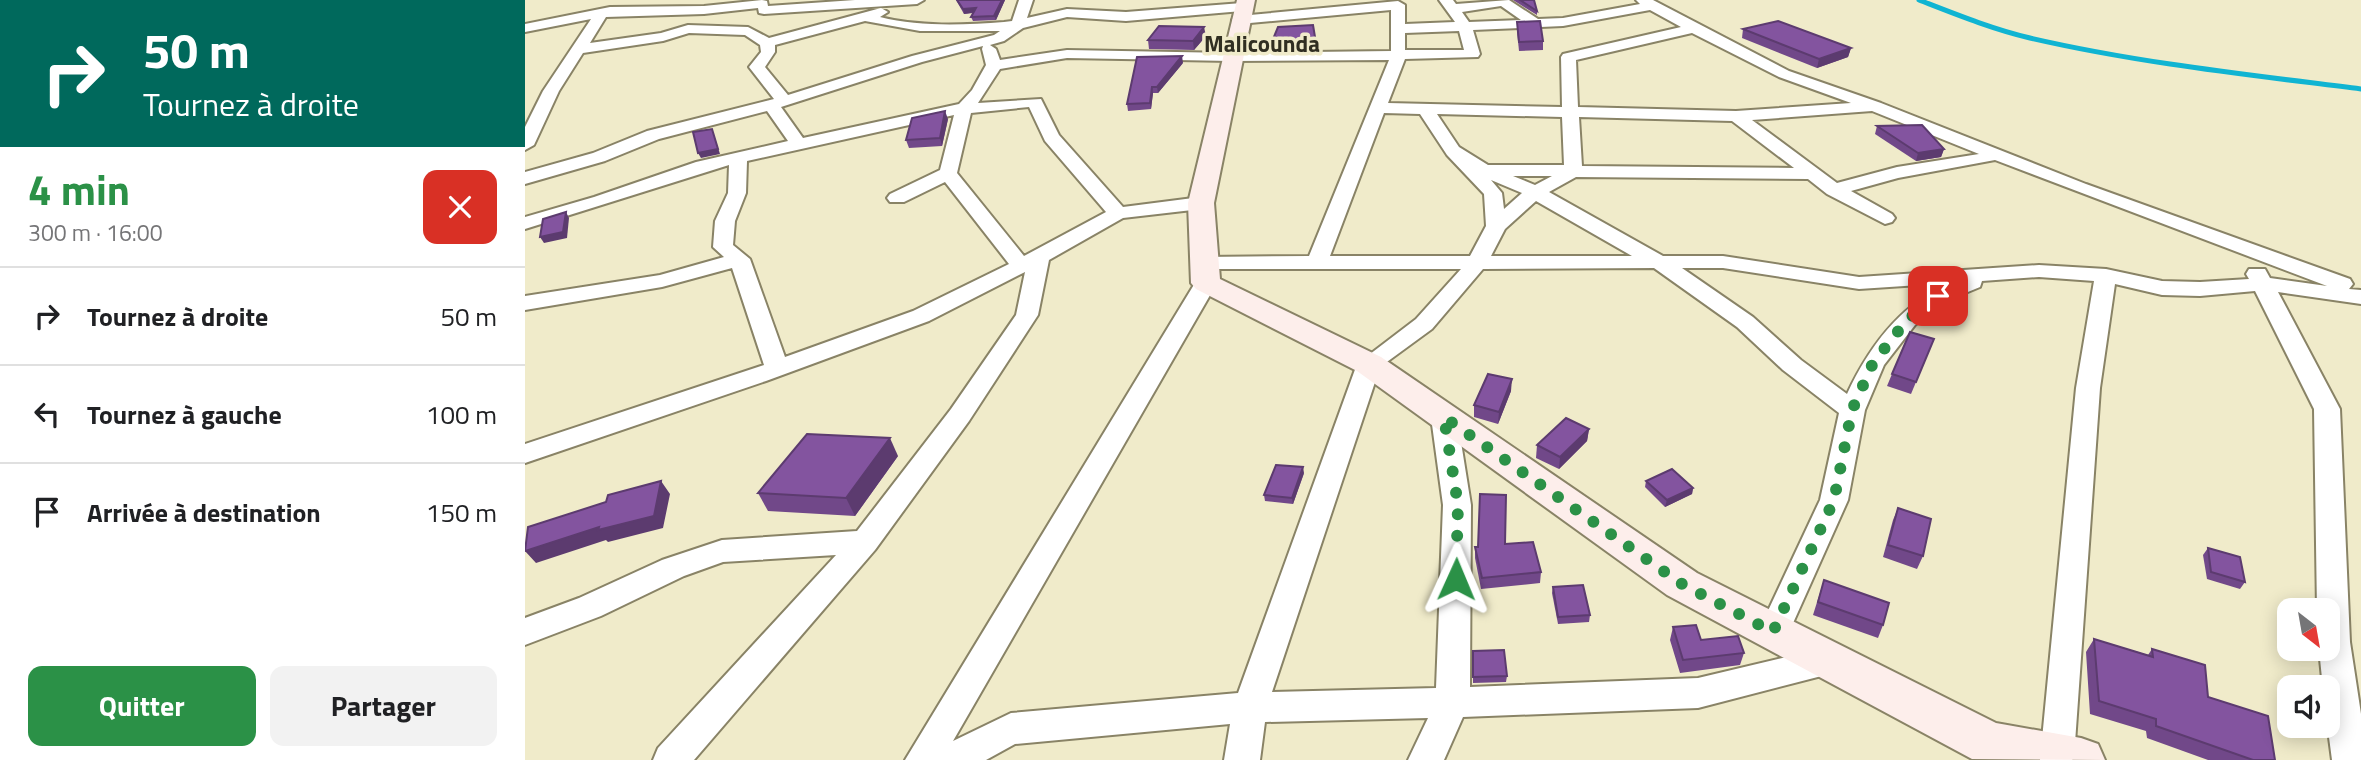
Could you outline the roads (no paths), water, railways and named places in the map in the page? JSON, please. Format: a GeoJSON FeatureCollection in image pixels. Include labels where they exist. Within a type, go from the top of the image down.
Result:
{"type":"FeatureCollection","features":[{"type":"Feature","properties":{"kind":"main road"},"geometry":{"type":"LineString","coordinates":[[1242,9],[1201,203],[1205,273],[1369,363],[1682,584],[1989,744],[2069,759]]}},
{"type":"Feature","properties":{"kind":"street"},"geometry":{"type":"LineString","coordinates":[[525,28],[651,0]]}},
{"type":"Feature","properties":{"kind":"street"},"geometry":{"type":"LineString","coordinates":[[602,13],[917,0]]}},
{"type":"Feature","properties":{"kind":"street"},"geometry":{"type":"LineString","coordinates":[[525,178],[599,157],[653,135],[777,103],[917,59],[999,38],[1018,25],[1026,0]]}},
{"type":"Feature","properties":{"kind":"street"},"geometry":{"type":"LineString","coordinates":[[1126,44],[1144,16],[1143,0]]}},
{"type":"Feature","properties":{"kind":"street"},"geometry":{"type":"LineString","coordinates":[[580,49],[663,37],[688,29],[748,31],[767,43],[867,17],[901,2]]}},
{"type":"Feature","properties":{"kind":"street"},"geometry":{"type":"LineString","coordinates":[[1449,4],[1503,2],[1535,23]]}},
{"type":"Feature","properties":{"kind":"street"},"geometry":{"type":"LineString","coordinates":[[1398,29],[1585,18],[1649,3],[1784,74],[1875,106],[1994,155],[2241,246],[2361,294]]}},
{"type":"Feature","properties":{"kind":"street"},"geometry":{"type":"LineString","coordinates":[[994,65],[1126,44],[1231,57],[1473,54],[1465,26],[1449,4]]}},
{"type":"Feature","properties":{"kind":"street"},"geometry":{"type":"LineString","coordinates":[[748,31],[763,5]]}},
{"type":"Feature","properties":{"kind":"street"},"geometry":{"type":"LineString","coordinates":[[867,17],[899,25],[954,27],[1018,25],[1070,13],[1101,18],[1242,9],[1398,5],[1398,57],[1317,263]]}},
{"type":"Feature","properties":{"kind":"street"},"geometry":{"type":"LineString","coordinates":[[688,29],[704,10]]}},
{"type":"Feature","properties":{"kind":"street"},"geometry":{"type":"LineString","coordinates":[[525,145],[551,91],[602,13]]}},
{"type":"Feature","properties":{"kind":"street"},"geometry":{"type":"LineString","coordinates":[[1585,18],[1631,43]]}},
{"type":"Feature","properties":{"kind":"street"},"geometry":{"type":"LineString","coordinates":[[1242,760],[1250,707],[1369,363],[1424,324],[1478,262],[1496,226],[1535,192],[1565,177],[1573,169],[1568,57],[1695,28]]}},
{"type":"Feature","properties":{"kind":"street"},"geometry":{"type":"LineString","coordinates":[[897,198],[948,173],[964,109],[979,92],[994,65],[986,41]]}},
{"type":"Feature","properties":{"kind":"street"},"geometry":{"type":"LineString","coordinates":[[767,43],[768,52],[757,67],[799,144]]}},
{"type":"Feature","properties":{"kind":"street"},"geometry":{"type":"LineString","coordinates":[[525,223],[601,201],[680,173],[737,158],[964,109],[1035,102],[1051,138],[1118,213]]}},
{"type":"Feature","properties":{"kind":"street"},"geometry":{"type":"LineString","coordinates":[[1378,108],[1736,116],[1875,106]]}},
{"type":"Feature","properties":{"kind":"street"},"geometry":{"type":"LineString","coordinates":[[1425,109],[1493,193],[1496,226]]}},
{"type":"Feature","properties":{"kind":"street"},"geometry":{"type":"LineString","coordinates":[[1736,116],[1835,190],[1885,218]]}},
{"type":"Feature","properties":{"kind":"street"},"geometry":{"type":"LineString","coordinates":[[1835,190],[1897,173],[1974,161],[1994,155]]}},
{"type":"Feature","properties":{"kind":"street"},"geometry":{"type":"LineString","coordinates":[[737,158],[737,193],[725,221],[723,247],[740,259],[777,368]]}},
{"type":"Feature","properties":{"kind":"street"},"geometry":{"type":"LineString","coordinates":[[1469,164],[1812,174]]}},
{"type":"Feature","properties":{"kind":"street"},"geometry":{"type":"LineString","coordinates":[[1469,164],[1535,192],[1660,263],[1745,322],[1792,365],[1852,410]]}},
{"type":"Feature","properties":{"kind":"street"},"geometry":{"type":"LineString","coordinates":[[671,760],[865,542],[960,415],[1027,315],[1030,262],[948,173]]}},
{"type":"Feature","properties":{"kind":"street"},"geometry":{"type":"LineString","coordinates":[[525,454],[921,316],[1030,262],[1118,213],[1201,203]]}},
{"type":"Feature","properties":{"kind":"street"},"geometry":{"type":"LineString","coordinates":[[2241,246],[2327,409],[2334,642],[2350,760]]}},
{"type":"Feature","properties":{"kind":"street"},"geometry":{"type":"LineString","coordinates":[[525,303],[662,281],[740,259]]}},
{"type":"Feature","properties":{"kind":"street"},"geometry":{"type":"LineString","coordinates":[[923,760],[1205,273],[1317,263],[1723,262],[1859,283],[2039,271],[2106,275],[2162,288],[2200,289],[2263,284],[2361,294]]}},
{"type":"Feature","properties":{"kind":"street"},"geometry":{"type":"LineString","coordinates":[[1773,632],[1834,500],[1852,410],[1873,363],[1907,320],[1938,296],[1994,274]]}},
{"type":"Feature","properties":{"kind":"street"},"geometry":{"type":"LineString","coordinates":[[2069,759],[2088,388],[2106,275]]}},
{"type":"Feature","properties":{"kind":"street"},"geometry":{"type":"LineString","coordinates":[[1426,760],[1453,702],[1458,505],[1444,417]]}},
{"type":"Feature","properties":{"kind":"street"},"geometry":{"type":"LineString","coordinates":[[525,632],[590,607],[673,568],[722,551],[865,542]]}},
{"type":"Feature","properties":{"kind":"street"},"geometry":{"type":"LineString","coordinates":[[951,760],[1011,729],[1250,707],[1698,693],[1829,661]]}},
{"type":"Feature","properties":{"kind":"waterway"},"geometry":{"type":"LineString","coordinates":[[1919,0],[2002,30],[2071,47],[2195,68],[2361,89]]}},
{"type":"Feature","properties":{"kind":"district","name":"Malicounda"},"geometry":{"type":"Point","coordinates":[1262,43]}}]}
